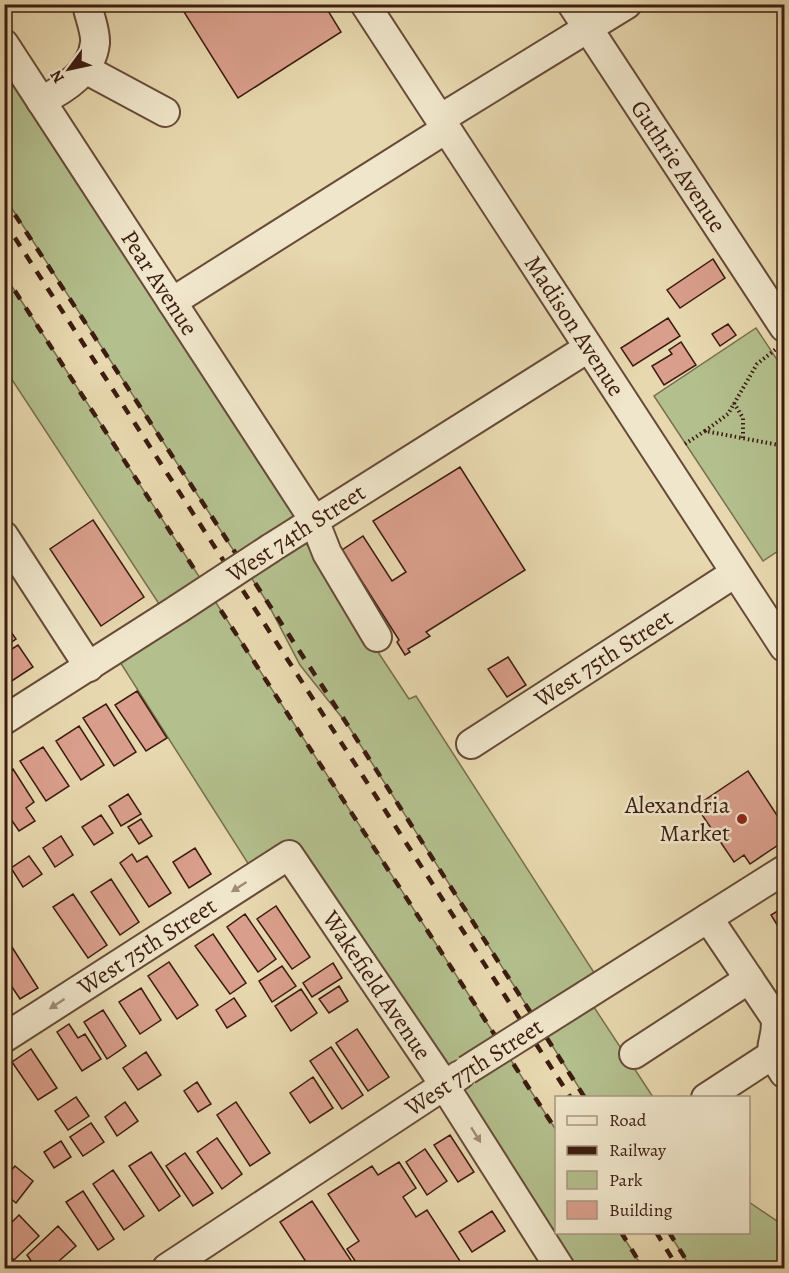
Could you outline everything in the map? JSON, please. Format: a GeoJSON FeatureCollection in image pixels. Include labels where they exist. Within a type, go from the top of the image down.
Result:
{"type":"FeatureCollection","features":[{"type":"Feature","properties":{"kind":"street"},"geometry":{"type":"LineString","coordinates":[[41,101],[66,88],[85,69],[95,42],[87,4]]}},
{"type":"Feature","properties":{"kind":"street","name":"Madison Avenue"},"geometry":{"type":"LineString","coordinates":[[366,4],[784,647]]}},
{"type":"Feature","properties":{"kind":"street","name":"Guthrie Avenue"},"geometry":{"type":"LineString","coordinates":[[572,4],[781,338]]}},
{"type":"Feature","properties":{"kind":"street"},"geometry":{"type":"LineString","coordinates":[[172,302],[627,4]]}},
{"type":"Feature","properties":{"kind":"street","name":"Pear Avenue"},"geometry":{"type":"LineString","coordinates":[[4,44],[314,520],[327,554],[377,638]]}},
{"type":"Feature","properties":{"kind":"street"},"geometry":{"type":"LineString","coordinates":[[85,69],[165,112]]}},
{"type":"Feature","properties":{"kind":"street","name":"West 74th Street"},"geometry":{"type":"LineString","coordinates":[[4,720],[314,520],[588,348]]}},
{"type":"Feature","properties":{"kind":"street"},"geometry":{"type":"LineString","coordinates":[[4,536],[89,667]]}},
{"type":"Feature","properties":{"kind":"street","name":"West 75th Street"},"geometry":{"type":"LineString","coordinates":[[471,744],[735,573]]}},
{"type":"Feature","properties":{"kind":"street","name":"West 75th Street"},"geometry":{"type":"LineString","coordinates":[[4,1038],[289,855]]}},
{"type":"Feature","properties":{"kind":"street","name":"Wakefield Avenue"},"geometry":{"type":"LineString","coordinates":[[289,855],[456,1078],[560,1269]]}},
{"type":"Feature","properties":{"kind":"street","name":"West 77th Street"},"geometry":{"type":"LineString","coordinates":[[167,1269],[456,1078],[784,870]]}},
{"type":"Feature","properties":{"kind":"street"},"geometry":{"type":"LineString","coordinates":[[708,918],[776,1019],[776,1030],[771,1041],[778,1064],[710,1096]]}},
{"type":"Feature","properties":{"kind":"street"},"geometry":{"type":"LineString","coordinates":[[634,1054],[749,979]]}},
{"type":"Feature","properties":{"kind":"path"},"geometry":{"type":"LineString","coordinates":[[685,444],[728,414],[757,364],[781,338]]}},
{"type":"Feature","properties":{"kind":"path"},"geometry":{"type":"LineString","coordinates":[[734,403],[743,418],[743,438]]}},
{"type":"Feature","properties":{"kind":"path"},"geometry":{"type":"LineString","coordinates":[[705,431],[784,446]]}},
{"type":"Feature","properties":{"kind":"green space"},"geometry":{"type":"Polygon","coordinates":[[[4,44],[314,520],[298,531],[409,699],[416,696],[602,985],[586,995],[652,1096],[584,1096],[347,724],[300,665],[267,602],[5,198],[4,44]]]}},
{"type":"Feature","properties":{"kind":"green space"},"geometry":{"type":"Polygon","coordinates":[[[4,274],[555,1128],[555,1234],[622,1234],[643,1268],[560,1268],[289,856],[256,876],[113,651],[167,616],[5,369],[4,274]]]}},
{"type":"Feature","properties":{"kind":"green space"},"geometry":{"type":"Polygon","coordinates":[[[756,328],[784,370],[784,547],[763,561],[654,396],[756,328]]]}},
{"type":"Feature","properties":{"kind":"green space"},"geometry":{"type":"Polygon","coordinates":[[[750,1203],[784,1226],[784,1268],[691,1268],[670,1234],[750,1234],[750,1203]]]}},
{"type":"Feature","properties":{"kind":"building"},"geometry":{"type":"Polygon","coordinates":[[[179,4],[324,4],[341,32],[238,98],[179,4]]]}},
{"type":"Feature","properties":{"kind":"building"},"geometry":{"type":"Polygon","coordinates":[[[713,259],[725,278],[680,308],[667,290],[713,259]]]}},
{"type":"Feature","properties":{"kind":"building"},"geometry":{"type":"Polygon","coordinates":[[[668,318],[680,336],[633,366],[621,348],[668,318]]]}},
{"type":"Feature","properties":{"kind":"building"},"geometry":{"type":"Polygon","coordinates":[[[728,324],[736,335],[720,346],[712,334],[728,324]]]}},
{"type":"Feature","properties":{"kind":"building"},"geometry":{"type":"Polygon","coordinates":[[[681,342],[696,365],[664,385],[652,366],[672,354],[669,350],[681,342]]]}},
{"type":"Feature","properties":{"kind":"building"},"geometry":{"type":"Polygon","coordinates":[[[460,467],[525,570],[426,632],[430,636],[408,649],[410,652],[405,655],[397,642],[399,640],[342,550],[363,536],[392,581],[406,572],[373,521],[460,467]]]}},
{"type":"Feature","properties":{"kind":"building"},"geometry":{"type":"Polygon","coordinates":[[[93,520],[144,597],[101,626],[50,549],[93,520]]]}},
{"type":"Feature","properties":{"kind":"building"},"geometry":{"type":"Polygon","coordinates":[[[4,622],[16,639],[4,647],[4,622]]]}},
{"type":"Feature","properties":{"kind":"building"},"geometry":{"type":"Polygon","coordinates":[[[18,645],[33,667],[4,686],[4,654],[18,645]]]}},
{"type":"Feature","properties":{"kind":"building"},"geometry":{"type":"Polygon","coordinates":[[[508,657],[526,685],[507,697],[488,669],[508,657]]]}},
{"type":"Feature","properties":{"kind":"building"},"geometry":{"type":"Polygon","coordinates":[[[137,691],[167,738],[146,751],[115,705],[137,691]]]}},
{"type":"Feature","properties":{"kind":"building"},"geometry":{"type":"Polygon","coordinates":[[[106,704],[136,752],[114,766],[83,718],[106,704]]]}},
{"type":"Feature","properties":{"kind":"building"},"geometry":{"type":"Polygon","coordinates":[[[79,726],[104,765],[81,780],[56,741],[79,726]]]}},
{"type":"Feature","properties":{"kind":"building"},"geometry":{"type":"Polygon","coordinates":[[[43,747],[69,786],[46,801],[20,761],[43,747]]]}},
{"type":"Feature","properties":{"kind":"building"},"geometry":{"type":"Polygon","coordinates":[[[13,769],[34,802],[26,808],[35,821],[19,831],[4,809],[4,774],[13,769]]]}},
{"type":"Feature","properties":{"kind":"building","name":"Alexandria Market"},"geometry":{"type":"Polygon","coordinates":[[[748,771],[784,826],[784,841],[750,864],[744,855],[734,862],[696,806],[748,771]]]}},
{"type":"Feature","properties":{"kind":"building"},"geometry":{"type":"Polygon","coordinates":[[[128,794],[141,814],[121,826],[109,806],[128,794]]]}},
{"type":"Feature","properties":{"kind":"building"},"geometry":{"type":"Polygon","coordinates":[[[101,815],[113,833],[94,845],[82,827],[101,815]]]}},
{"type":"Feature","properties":{"kind":"building"},"geometry":{"type":"Polygon","coordinates":[[[141,819],[152,836],[139,844],[128,827],[141,819]]]}},
{"type":"Feature","properties":{"kind":"building"},"geometry":{"type":"Polygon","coordinates":[[[61,836],[73,855],[55,867],[43,848],[61,836]]]}},
{"type":"Feature","properties":{"kind":"building"},"geometry":{"type":"Polygon","coordinates":[[[195,848],[211,874],[189,888],[173,862],[195,848]]]}},
{"type":"Feature","properties":{"kind":"building"},"geometry":{"type":"Polygon","coordinates":[[[132,854],[137,862],[147,856],[171,893],[149,907],[120,863],[132,854]]]}},
{"type":"Feature","properties":{"kind":"building"},"geometry":{"type":"Polygon","coordinates":[[[29,856],[42,874],[23,887],[11,868],[29,856]]]}},
{"type":"Feature","properties":{"kind":"building"},"geometry":{"type":"Polygon","coordinates":[[[111,879],[139,922],[120,935],[91,892],[111,879]]]}},
{"type":"Feature","properties":{"kind":"building"},"geometry":{"type":"Polygon","coordinates":[[[73,894],[107,945],[88,958],[53,907],[73,894]]]}},
{"type":"Feature","properties":{"kind":"building"},"geometry":{"type":"Polygon","coordinates":[[[276,906],[310,957],[292,969],[257,919],[276,906]]]}},
{"type":"Feature","properties":{"kind":"building"},"geometry":{"type":"Polygon","coordinates":[[[784,907],[784,936],[771,915],[784,907]]]}},
{"type":"Feature","properties":{"kind":"building"},"geometry":{"type":"Polygon","coordinates":[[[245,914],[276,959],[258,972],[227,927],[245,914]]]}},
{"type":"Feature","properties":{"kind":"building"},"geometry":{"type":"Polygon","coordinates":[[[213,934],[246,983],[230,994],[195,946],[213,934]]]}},
{"type":"Feature","properties":{"kind":"building"},"geometry":{"type":"Polygon","coordinates":[[[10,944],[38,988],[20,999],[4,975],[4,947],[10,944]]]}},
{"type":"Feature","properties":{"kind":"building"},"geometry":{"type":"Polygon","coordinates":[[[169,962],[198,1005],[177,1019],[148,976],[169,962]]]}},
{"type":"Feature","properties":{"kind":"building"},"geometry":{"type":"Polygon","coordinates":[[[333,963],[342,978],[312,997],[303,983],[333,963]]]}},
{"type":"Feature","properties":{"kind":"building"},"geometry":{"type":"Polygon","coordinates":[[[282,966],[296,986],[272,1002],[259,981],[282,966]]]}},
{"type":"Feature","properties":{"kind":"building"},"geometry":{"type":"Polygon","coordinates":[[[339,986],[348,1001],[329,1013],[319,999],[339,986]]]}},
{"type":"Feature","properties":{"kind":"building"},"geometry":{"type":"Polygon","coordinates":[[[141,988],[161,1020],[140,1034],[119,1002],[141,988]]]}},
{"type":"Feature","properties":{"kind":"building"},"geometry":{"type":"Polygon","coordinates":[[[301,989],[317,1013],[291,1031],[275,1006],[301,989]]]}},
{"type":"Feature","properties":{"kind":"building"},"geometry":{"type":"Polygon","coordinates":[[[4,995],[10,1004],[4,1007],[4,995]]]}},
{"type":"Feature","properties":{"kind":"building"},"geometry":{"type":"Polygon","coordinates":[[[234,998],[246,1016],[227,1028],[216,1010],[234,998]]]}},
{"type":"Feature","properties":{"kind":"building"},"geometry":{"type":"Polygon","coordinates":[[[103,1010],[126,1046],[107,1059],[84,1022],[103,1010]]]}},
{"type":"Feature","properties":{"kind":"building"},"geometry":{"type":"Polygon","coordinates":[[[69,1024],[78,1038],[85,1034],[101,1059],[82,1071],[57,1032],[69,1024]]]}},
{"type":"Feature","properties":{"kind":"building"},"geometry":{"type":"Polygon","coordinates":[[[357,1029],[389,1077],[368,1091],[336,1043],[357,1029]]]}},
{"type":"Feature","properties":{"kind":"building"},"geometry":{"type":"Polygon","coordinates":[[[331,1047],[363,1095],[342,1109],[310,1061],[331,1047]]]}},
{"type":"Feature","properties":{"kind":"building"},"geometry":{"type":"Polygon","coordinates":[[[31,1049],[57,1088],[38,1100],[12,1062],[31,1049]]]}},
{"type":"Feature","properties":{"kind":"building"},"geometry":{"type":"Polygon","coordinates":[[[146,1052],[161,1075],[138,1090],[123,1068],[146,1052]]]}},
{"type":"Feature","properties":{"kind":"building"},"geometry":{"type":"Polygon","coordinates":[[[313,1077],[333,1108],[310,1123],[290,1093],[313,1077]]]}},
{"type":"Feature","properties":{"kind":"building"},"geometry":{"type":"Polygon","coordinates":[[[197,1082],[211,1104],[198,1112],[184,1091],[197,1082]]]}},
{"type":"Feature","properties":{"kind":"building"},"geometry":{"type":"Polygon","coordinates":[[[76,1097],[89,1116],[68,1130],[55,1111],[76,1097]]]}},
{"type":"Feature","properties":{"kind":"building"},"geometry":{"type":"Polygon","coordinates":[[[125,1102],[138,1121],[117,1136],[105,1117],[125,1102]]]}},
{"type":"Feature","properties":{"kind":"building"},"geometry":{"type":"Polygon","coordinates":[[[236,1102],[270,1153],[250,1166],[217,1115],[236,1102]]]}},
{"type":"Feature","properties":{"kind":"building"},"geometry":{"type":"Polygon","coordinates":[[[91,1123],[104,1142],[83,1156],[70,1137],[91,1123]]]}},
{"type":"Feature","properties":{"kind":"building"},"geometry":{"type":"Polygon","coordinates":[[[450,1135],[474,1172],[458,1182],[434,1145],[450,1135]]]}},
{"type":"Feature","properties":{"kind":"building"},"geometry":{"type":"Polygon","coordinates":[[[217,1138],[242,1174],[222,1189],[197,1152],[217,1138]]]}},
{"type":"Feature","properties":{"kind":"building"},"geometry":{"type":"Polygon","coordinates":[[[61,1141],[71,1157],[54,1168],[44,1152],[61,1141]]]}},
{"type":"Feature","properties":{"kind":"building"},"geometry":{"type":"Polygon","coordinates":[[[425,1149],[447,1181],[427,1195],[406,1162],[425,1149]]]}},
{"type":"Feature","properties":{"kind":"building"},"geometry":{"type":"Polygon","coordinates":[[[151,1152],[180,1196],[159,1211],[129,1166],[151,1152]]]}},
{"type":"Feature","properties":{"kind":"building"},"geometry":{"type":"Polygon","coordinates":[[[185,1153],[213,1193],[193,1206],[166,1166],[185,1153]]]}},
{"type":"Feature","properties":{"kind":"building"},"geometry":{"type":"Polygon","coordinates":[[[399,1162],[416,1188],[403,1197],[416,1217],[427,1210],[460,1261],[449,1268],[360,1268],[347,1249],[359,1241],[328,1194],[372,1166],[378,1175],[399,1162]]]}},
{"type":"Feature","properties":{"kind":"building"},"geometry":{"type":"Polygon","coordinates":[[[15,1166],[33,1181],[16,1203],[4,1193],[4,1178],[15,1166]]]}},
{"type":"Feature","properties":{"kind":"building"},"geometry":{"type":"Polygon","coordinates":[[[113,1170],[144,1216],[124,1230],[93,1184],[113,1170]]]}},
{"type":"Feature","properties":{"kind":"building"},"geometry":{"type":"Polygon","coordinates":[[[83,1191],[114,1239],[98,1250],[66,1202],[83,1191]]]}},
{"type":"Feature","properties":{"kind":"building"},"geometry":{"type":"Polygon","coordinates":[[[312,1201],[356,1268],[310,1268],[280,1222],[312,1201]]]}},
{"type":"Feature","properties":{"kind":"building"},"geometry":{"type":"Polygon","coordinates":[[[492,1211],[505,1231],[472,1252],[459,1232],[492,1211]]]}},
{"type":"Feature","properties":{"kind":"building"},"geometry":{"type":"Polygon","coordinates":[[[19,1215],[39,1236],[14,1260],[4,1250],[4,1230],[19,1215]]]}},
{"type":"Feature","properties":{"kind":"building"},"geometry":{"type":"Polygon","coordinates":[[[58,1226],[76,1246],[51,1268],[25,1268],[32,1262],[27,1255],[58,1226]]]}},
{"type":"Feature","properties":{"kind":"railway"},"geometry":{"type":"LineString","coordinates":[[4,198],[347,724],[584,1096]]}},
{"type":"Feature","properties":{"kind":"railway"},"geometry":{"type":"LineString","coordinates":[[4,221],[570,1096]]}},
{"type":"Feature","properties":{"kind":"railway"},"geometry":{"type":"LineString","coordinates":[[4,274],[555,1128]]}},
{"type":"Feature","properties":{"kind":"railway"},"geometry":{"type":"LineString","coordinates":[[622,1234],[643,1268]]}},
{"type":"Feature","properties":{"kind":"railway"},"geometry":{"type":"LineString","coordinates":[[657,1234],[678,1268]]}},
{"type":"Feature","properties":{"kind":"railway"},"geometry":{"type":"LineString","coordinates":[[670,1234],[691,1268]]}},
{"type":"Feature","properties":{"kind":"place","name":"Alexandria Market"},"geometry":{"type":"Point","coordinates":[742,819]}}]}
